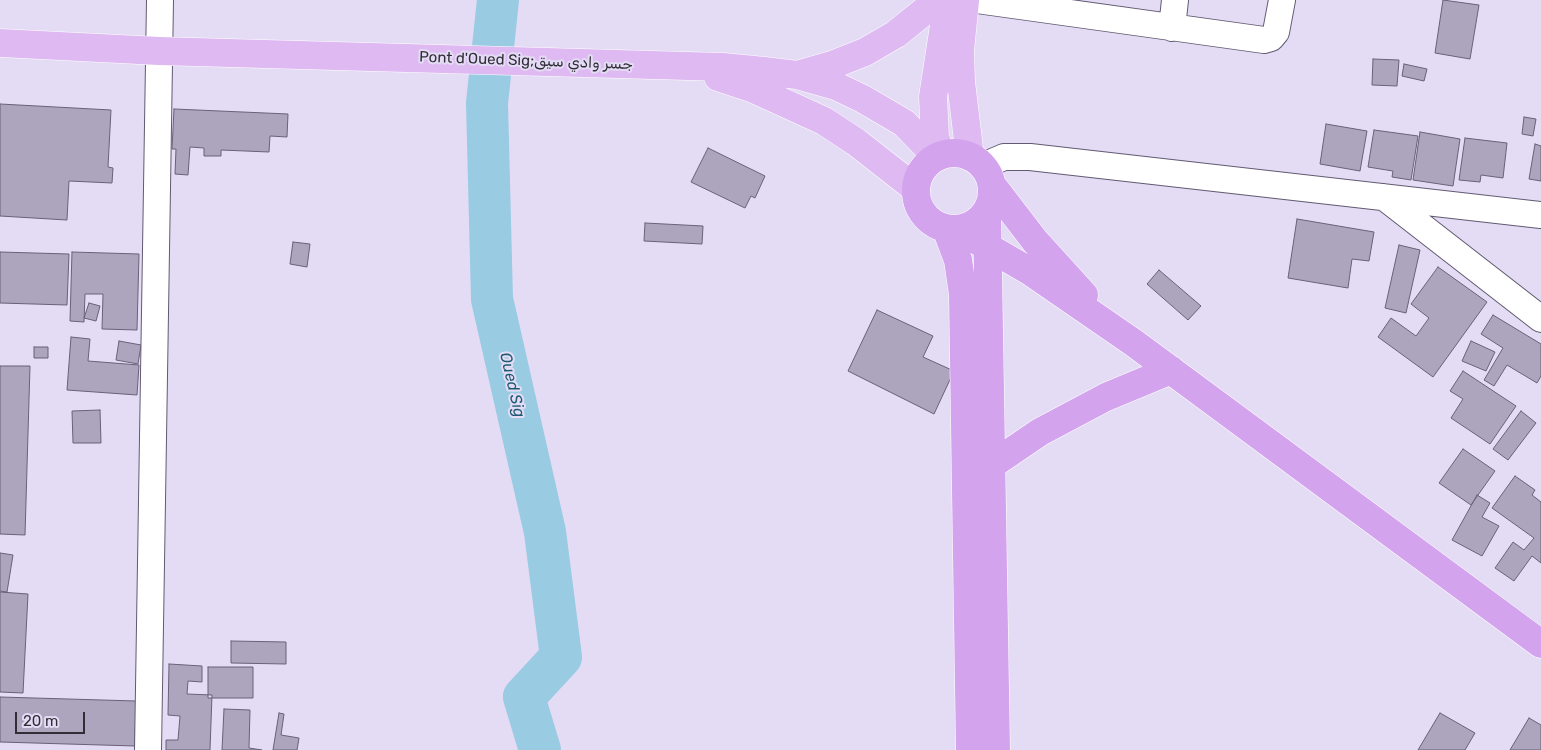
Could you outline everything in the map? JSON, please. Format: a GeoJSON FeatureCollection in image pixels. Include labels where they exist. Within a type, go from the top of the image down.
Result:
{"type":"FeatureCollection","features":[{"type":"Feature","properties":{"kind":"highway"},"geometry":{"type":"LineString","coordinates":[[1134,343],[1058,268],[982,169],[961,154],[939,156],[926,165],[919,176],[916,189],[921,210],[936,224],[951,228],[986,244],[1134,343],[1541,644]]}},
{"type":"Feature","properties":{"kind":"highway"},"geometry":{"type":"LineString","coordinates":[[951,228],[974,224],[987,211],[991,203],[982,169]]}},
{"type":"Feature","properties":{"kind":"highway"},"geometry":{"type":"LineString","coordinates":[[987,211],[986,244],[993,464],[996,750]]}},
{"type":"Feature","properties":{"kind":"highway"},"geometry":{"type":"LineString","coordinates":[[951,228],[963,294],[970,750]]}},
{"type":"Feature","properties":{"kind":"highway"},"geometry":{"type":"LineString","coordinates":[[993,464],[1040,432],[1106,397],[1171,370]]}},
{"type":"Feature","properties":{"kind":"main road"},"geometry":{"type":"LineString","coordinates":[[797,75],[832,65],[865,52],[896,34],[938,0]]}},
{"type":"Feature","properties":{"kind":"main road"},"geometry":{"type":"LineString","coordinates":[[939,156],[935,137],[933,97],[948,0]]}},
{"type":"Feature","properties":{"kind":"main road"},"geometry":{"type":"LineString","coordinates":[[966,0],[960,50],[961,82],[982,169]]}},
{"type":"Feature","properties":{"kind":"main road","name":"Pont d'Oued Sig;جسر وادي سيق"},"geometry":{"type":"LineString","coordinates":[[0,43],[159,51],[723,67],[797,75]]}},
{"type":"Feature","properties":{"kind":"main road"},"geometry":{"type":"LineString","coordinates":[[683,66],[754,89],[824,121],[880,158],[916,189]]}},
{"type":"Feature","properties":{"kind":"main road"},"geometry":{"type":"LineString","coordinates":[[797,75],[836,86],[884,109],[910,128],[939,156]]}},
{"type":"Feature","properties":{"kind":"street"},"geometry":{"type":"LineString","coordinates":[[148,750],[160,0]]}},
{"type":"Feature","properties":{"kind":"street"},"geometry":{"type":"LineString","coordinates":[[977,0],[1087,8],[1172,28],[1264,40],[1271,38],[1276,32],[1282,0]]}},
{"type":"Feature","properties":{"kind":"street"},"geometry":{"type":"LineString","coordinates":[[1172,28],[1175,0]]}},
{"type":"Feature","properties":{"kind":"street"},"geometry":{"type":"LineString","coordinates":[[982,169],[1004,157],[1030,157],[1541,215]]}},
{"type":"Feature","properties":{"kind":"street"},"geometry":{"type":"LineString","coordinates":[[1384,197],[1541,319]]}},
{"type":"Feature","properties":{"kind":"building"},"geometry":{"type":"Polygon","coordinates":[[[1443,0],[1479,5],[1470,59],[1435,53],[1443,0]]]}},
{"type":"Feature","properties":{"kind":"building"},"geometry":{"type":"Polygon","coordinates":[[[1373,59],[1399,60],[1397,86],[1372,85],[1373,59]]]}},
{"type":"Feature","properties":{"kind":"building"},"geometry":{"type":"Polygon","coordinates":[[[1404,64],[1427,69],[1424,81],[1402,76],[1404,64]]]}},
{"type":"Feature","properties":{"kind":"building"},"geometry":{"type":"Polygon","coordinates":[[[0,104],[111,110],[108,167],[113,168],[112,183],[69,181],[67,220],[0,216],[0,104]]]}},
{"type":"Feature","properties":{"kind":"building"},"geometry":{"type":"Polygon","coordinates":[[[174,109],[288,114],[287,137],[270,136],[269,152],[221,150],[221,156],[204,156],[204,148],[190,147],[188,175],[175,174],[176,149],[172,149],[174,109]]]}},
{"type":"Feature","properties":{"kind":"building"},"geometry":{"type":"Polygon","coordinates":[[[1524,117],[1536,119],[1533,136],[1522,134],[1524,117]]]}},
{"type":"Feature","properties":{"kind":"building"},"geometry":{"type":"Polygon","coordinates":[[[1326,124],[1367,131],[1360,171],[1320,164],[1326,124]]]}},
{"type":"Feature","properties":{"kind":"building"},"geometry":{"type":"Polygon","coordinates":[[[1374,130],[1418,136],[1411,180],[1392,177],[1393,171],[1368,167],[1374,130]]]}},
{"type":"Feature","properties":{"kind":"building"},"geometry":{"type":"Polygon","coordinates":[[[1420,132],[1460,139],[1453,186],[1413,180],[1420,132]]]}},
{"type":"Feature","properties":{"kind":"building"},"geometry":{"type":"Polygon","coordinates":[[[1465,138],[1507,143],[1503,178],[1481,175],[1480,182],[1459,180],[1465,138]]]}},
{"type":"Feature","properties":{"kind":"building"},"geometry":{"type":"Polygon","coordinates":[[[1535,144],[1541,146],[1541,181],[1529,179],[1535,144]]]}},
{"type":"Feature","properties":{"kind":"building"},"geometry":{"type":"Polygon","coordinates":[[[708,148],[765,176],[755,198],[751,196],[745,208],[691,182],[708,148]]]}},
{"type":"Feature","properties":{"kind":"building"},"geometry":{"type":"Polygon","coordinates":[[[1297,219],[1374,232],[1369,261],[1352,259],[1348,288],[1288,278],[1297,219]]]}},
{"type":"Feature","properties":{"kind":"building"},"geometry":{"type":"Polygon","coordinates":[[[645,223],[703,226],[702,244],[644,241],[645,223]]]}},
{"type":"Feature","properties":{"kind":"building"},"geometry":{"type":"Polygon","coordinates":[[[293,242],[310,244],[307,267],[290,264],[293,242]]]}},
{"type":"Feature","properties":{"kind":"building"},"geometry":{"type":"Polygon","coordinates":[[[1399,245],[1420,250],[1406,313],[1385,308],[1399,245]]]}},
{"type":"Feature","properties":{"kind":"building"},"geometry":{"type":"Polygon","coordinates":[[[0,252],[69,254],[67,305],[0,303],[0,252]]]}},
{"type":"Feature","properties":{"kind":"building"},"geometry":{"type":"Polygon","coordinates":[[[72,252],[139,254],[137,330],[102,329],[103,294],[85,294],[84,322],[70,321],[72,252]]]}},
{"type":"Feature","properties":{"kind":"building"},"geometry":{"type":"Polygon","coordinates":[[[1438,267],[1487,302],[1433,377],[1378,337],[1391,318],[1416,336],[1429,318],[1411,304],[1438,267]]]}},
{"type":"Feature","properties":{"kind":"building"},"geometry":{"type":"Polygon","coordinates":[[[1159,270],[1201,306],[1188,320],[1147,284],[1159,270]]]}},
{"type":"Feature","properties":{"kind":"building"},"geometry":{"type":"Polygon","coordinates":[[[89,303],[100,306],[96,321],[84,318],[89,303]]]}},
{"type":"Feature","properties":{"kind":"building"},"geometry":{"type":"Polygon","coordinates":[[[877,310],[933,336],[923,357],[954,371],[934,414],[848,371],[877,310]]]}},
{"type":"Feature","properties":{"kind":"building"},"geometry":{"type":"Polygon","coordinates":[[[1493,315],[1541,344],[1541,376],[1537,383],[1507,365],[1494,386],[1484,380],[1503,348],[1481,334],[1493,315]]]}},
{"type":"Feature","properties":{"kind":"building"},"geometry":{"type":"Polygon","coordinates":[[[71,337],[90,339],[88,361],[139,365],[137,395],[67,390],[71,337]]]}},
{"type":"Feature","properties":{"kind":"building"},"geometry":{"type":"Polygon","coordinates":[[[119,341],[141,345],[138,364],[116,360],[119,341]]]}},
{"type":"Feature","properties":{"kind":"building"},"geometry":{"type":"Polygon","coordinates":[[[1471,341],[1495,352],[1486,371],[1462,361],[1471,341]]]}},
{"type":"Feature","properties":{"kind":"building"},"geometry":{"type":"Polygon","coordinates":[[[34,347],[48,347],[48,358],[34,358],[34,347]]]}},
{"type":"Feature","properties":{"kind":"building"},"geometry":{"type":"Polygon","coordinates":[[[0,366],[30,366],[25,535],[0,534],[0,366]]]}},
{"type":"Feature","properties":{"kind":"building"},"geometry":{"type":"Polygon","coordinates":[[[1463,371],[1516,406],[1490,444],[1451,418],[1463,399],[1450,391],[1463,371]]]}},
{"type":"Feature","properties":{"kind":"building"},"geometry":{"type":"Polygon","coordinates":[[[100,410],[101,443],[73,443],[72,411],[100,410]]]}},
{"type":"Feature","properties":{"kind":"building"},"geometry":{"type":"Polygon","coordinates":[[[1521,411],[1536,423],[1508,460],[1493,449],[1521,411]]]}},
{"type":"Feature","properties":{"kind":"building"},"geometry":{"type":"Polygon","coordinates":[[[1463,449],[1495,471],[1471,505],[1439,483],[1463,449]]]}},
{"type":"Feature","properties":{"kind":"building"},"geometry":{"type":"Polygon","coordinates":[[[1515,476],[1535,490],[1532,495],[1541,502],[1541,563],[1532,556],[1514,581],[1495,568],[1513,542],[1524,550],[1534,538],[1492,508],[1515,476]]]}},
{"type":"Feature","properties":{"kind":"building"},"geometry":{"type":"Polygon","coordinates":[[[1477,495],[1490,503],[1482,517],[1499,526],[1482,556],[1452,540],[1477,495]]]}},
{"type":"Feature","properties":{"kind":"building"},"geometry":{"type":"Polygon","coordinates":[[[0,553],[13,555],[7,592],[0,591],[0,553]]]}},
{"type":"Feature","properties":{"kind":"building"},"geometry":{"type":"Polygon","coordinates":[[[0,592],[28,594],[23,693],[0,692],[0,592]]]}},
{"type":"Feature","properties":{"kind":"building"},"geometry":{"type":"Polygon","coordinates":[[[231,641],[286,642],[286,664],[231,663],[231,641]]]}},
{"type":"Feature","properties":{"kind":"building"},"geometry":{"type":"Polygon","coordinates":[[[169,664],[202,666],[202,682],[188,681],[187,694],[212,695],[210,750],[166,750],[166,740],[178,740],[180,716],[168,715],[169,664]]]}},
{"type":"Feature","properties":{"kind":"building"},"geometry":{"type":"Polygon","coordinates":[[[208,667],[253,667],[253,698],[208,698],[208,667]]]}},
{"type":"Feature","properties":{"kind":"building"},"geometry":{"type":"Polygon","coordinates":[[[0,697],[136,701],[135,746],[0,742],[0,697]]]}},
{"type":"Feature","properties":{"kind":"building"},"geometry":{"type":"Polygon","coordinates":[[[224,709],[250,710],[249,748],[262,750],[222,750],[224,709]]]}},
{"type":"Feature","properties":{"kind":"building"},"geometry":{"type":"Polygon","coordinates":[[[279,713],[284,714],[281,735],[299,738],[297,750],[273,750],[279,713]]]}},
{"type":"Feature","properties":{"kind":"building"},"geometry":{"type":"Polygon","coordinates":[[[1440,713],[1475,733],[1465,750],[1418,750],[1440,713]]]}},
{"type":"Feature","properties":{"kind":"building"},"geometry":{"type":"Polygon","coordinates":[[[1529,718],[1541,725],[1541,750],[1510,750],[1529,718]]]}},
{"type":"Feature","properties":{"kind":"waterway","name":"Oued Sig"},"geometry":{"type":"LineString","coordinates":[[498,0],[487,103],[492,299],[545,532],[561,657],[524,697],[540,750]]}}]}
